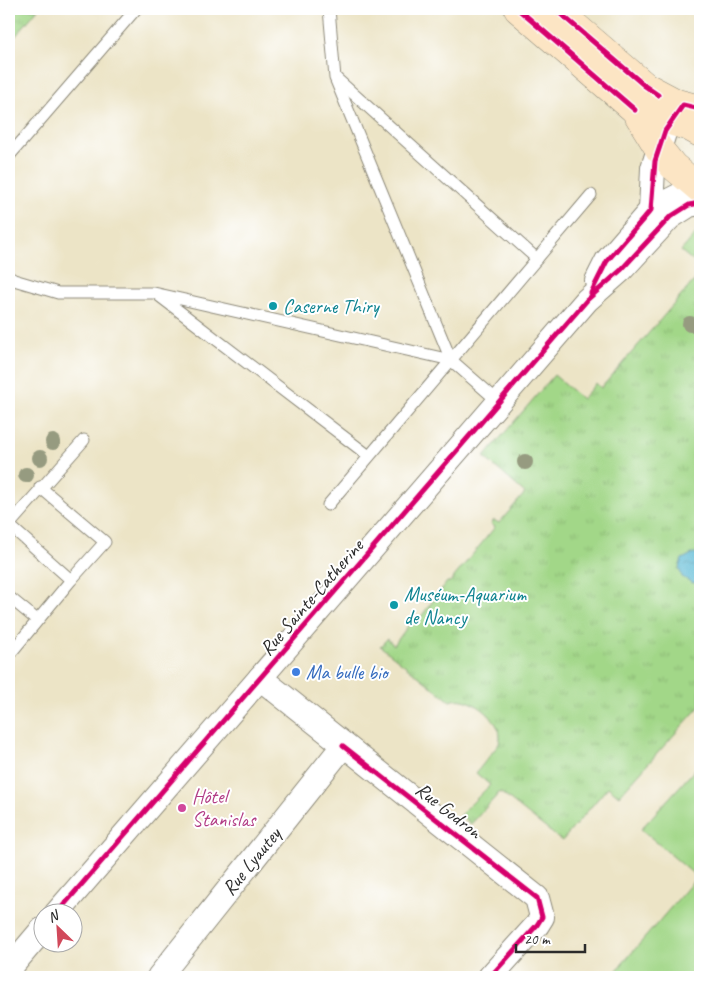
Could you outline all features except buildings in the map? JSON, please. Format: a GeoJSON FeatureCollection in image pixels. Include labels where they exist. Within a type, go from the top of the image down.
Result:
{"type":"FeatureCollection","features":[{"type":"Feature","properties":{"kind":"main road"},"geometry":{"type":"LineString","coordinates":[[518,9],[635,110],[659,149],[673,166],[700,188]]}},
{"type":"Feature","properties":{"kind":"main road"},"geometry":{"type":"LineString","coordinates":[[555,9],[645,86],[685,112],[700,133]]}},
{"type":"Feature","properties":{"kind":"main road"},"geometry":{"type":"LineString","coordinates":[[635,110],[685,112]]}},
{"type":"Feature","properties":{"kind":"street"},"geometry":{"type":"LineString","coordinates":[[652,210],[653,168],[659,149],[685,112]]}},
{"type":"Feature","properties":{"kind":"street","name":"Rue Sainte-Catherine"},"geometry":{"type":"LineString","coordinates":[[588,300],[607,261],[652,210],[683,193],[700,188]]}},
{"type":"Feature","properties":{"kind":"street","name":"Rue Sainte-Catherine"},"geometry":{"type":"LineString","coordinates":[[65,904],[588,300],[621,270],[670,217],[689,205],[700,203]]}},
{"type":"Feature","properties":{"kind":"street","name":"Rue Godron"},"geometry":{"type":"LineString","coordinates":[[260,678],[343,746],[537,898],[542,917],[490,977]]}},
{"type":"Feature","properties":{"kind":"street","name":"Rue Lyautey"},"geometry":{"type":"LineString","coordinates":[[159,977],[343,746]]}},
{"type":"Feature","properties":{"kind":"street"},"geometry":{"type":"LineString","coordinates":[[9,969],[32,942]]}},
{"type":"Feature","properties":{"kind":"lane"},"geometry":{"type":"LineString","coordinates":[[9,156],[136,9]]}},
{"type":"Feature","properties":{"kind":"lane"},"geometry":{"type":"LineString","coordinates":[[329,9],[335,78],[451,360],[499,402]]}},
{"type":"Feature","properties":{"kind":"lane"},"geometry":{"type":"LineString","coordinates":[[335,78],[537,259]]}},
{"type":"Feature","properties":{"kind":"lane"},"geometry":{"type":"LineString","coordinates":[[328,505],[591,195]]}},
{"type":"Feature","properties":{"kind":"lane"},"geometry":{"type":"LineString","coordinates":[[9,277],[58,293],[154,293],[451,360]]}},
{"type":"Feature","properties":{"kind":"lane"},"geometry":{"type":"LineString","coordinates":[[154,293],[369,456]]}},
{"type":"Feature","properties":{"kind":"lane"},"geometry":{"type":"LineString","coordinates":[[71,580],[9,525],[40,487],[84,440]]}},
{"type":"Feature","properties":{"kind":"lane"},"geometry":{"type":"LineString","coordinates":[[9,655],[105,542],[40,487]]}},
{"type":"Feature","properties":{"kind":"lane"},"geometry":{"type":"LineString","coordinates":[[9,597],[37,620]]}},
{"type":"Feature","properties":{"kind":"green space"},"geometry":{"type":"Polygon","coordinates":[[[9,9],[38,9],[9,44],[9,9]]]}},
{"type":"Feature","properties":{"kind":"green space"},"geometry":{"type":"Polygon","coordinates":[[[700,229],[700,267],[681,251],[700,229]]]}},
{"type":"Feature","properties":{"kind":"green space"},"geometry":{"type":"Polygon","coordinates":[[[700,274],[700,706],[619,796],[608,787],[562,841],[500,792],[471,824],[460,815],[490,785],[476,773],[499,744],[499,730],[495,722],[474,704],[457,699],[450,701],[380,646],[387,639],[394,645],[416,615],[420,618],[447,582],[450,582],[495,527],[491,524],[494,520],[499,523],[525,493],[484,457],[554,375],[582,399],[596,383],[601,388],[700,274]]]}},
{"type":"Feature","properties":{"kind":"green space"},"geometry":{"type":"Polygon","coordinates":[[[700,764],[700,977],[611,977],[697,877],[641,829],[700,764]]]}},
{"type":"Feature","properties":{"kind":"water"},"geometry":{"type":"Polygon","coordinates":[[[694,553],[700,554],[700,581],[693,583],[682,577],[679,568],[682,559],[694,553]]]}},
{"type":"Feature","properties":{"kind":"cycle path"},"geometry":{"type":"LineString","coordinates":[[518,9],[635,110]]}},
{"type":"Feature","properties":{"kind":"cycle path"},"geometry":{"type":"LineString","coordinates":[[555,9],[658,95]]}},
{"type":"Feature","properties":{"kind":"cycle path"},"geometry":{"type":"LineString","coordinates":[[591,293],[607,261],[651,210],[655,161],[665,131],[683,105],[700,109]]}},
{"type":"Feature","properties":{"kind":"cycle path"},"geometry":{"type":"LineString","coordinates":[[65,904],[587,300],[621,270],[670,217],[689,205],[700,203]]}},
{"type":"Feature","properties":{"kind":"cycle path"},"geometry":{"type":"LineString","coordinates":[[343,746],[537,898],[542,917],[490,977]]}},
{"type":"Feature","properties":{"kind":"place","name":"Caserne Thiry"},"geometry":{"type":"Point","coordinates":[273,306]}},
{"type":"Feature","properties":{"kind":"place","name":"Muséum-Aquarium de Nancy"},"geometry":{"type":"Point","coordinates":[394,605]}},
{"type":"Feature","properties":{"kind":"place","name":"Ma bulle bio"},"geometry":{"type":"Point","coordinates":[296,672]}},
{"type":"Feature","properties":{"kind":"place","name":"Hôtel Stanislas"},"geometry":{"type":"Point","coordinates":[182,808]}}]}
